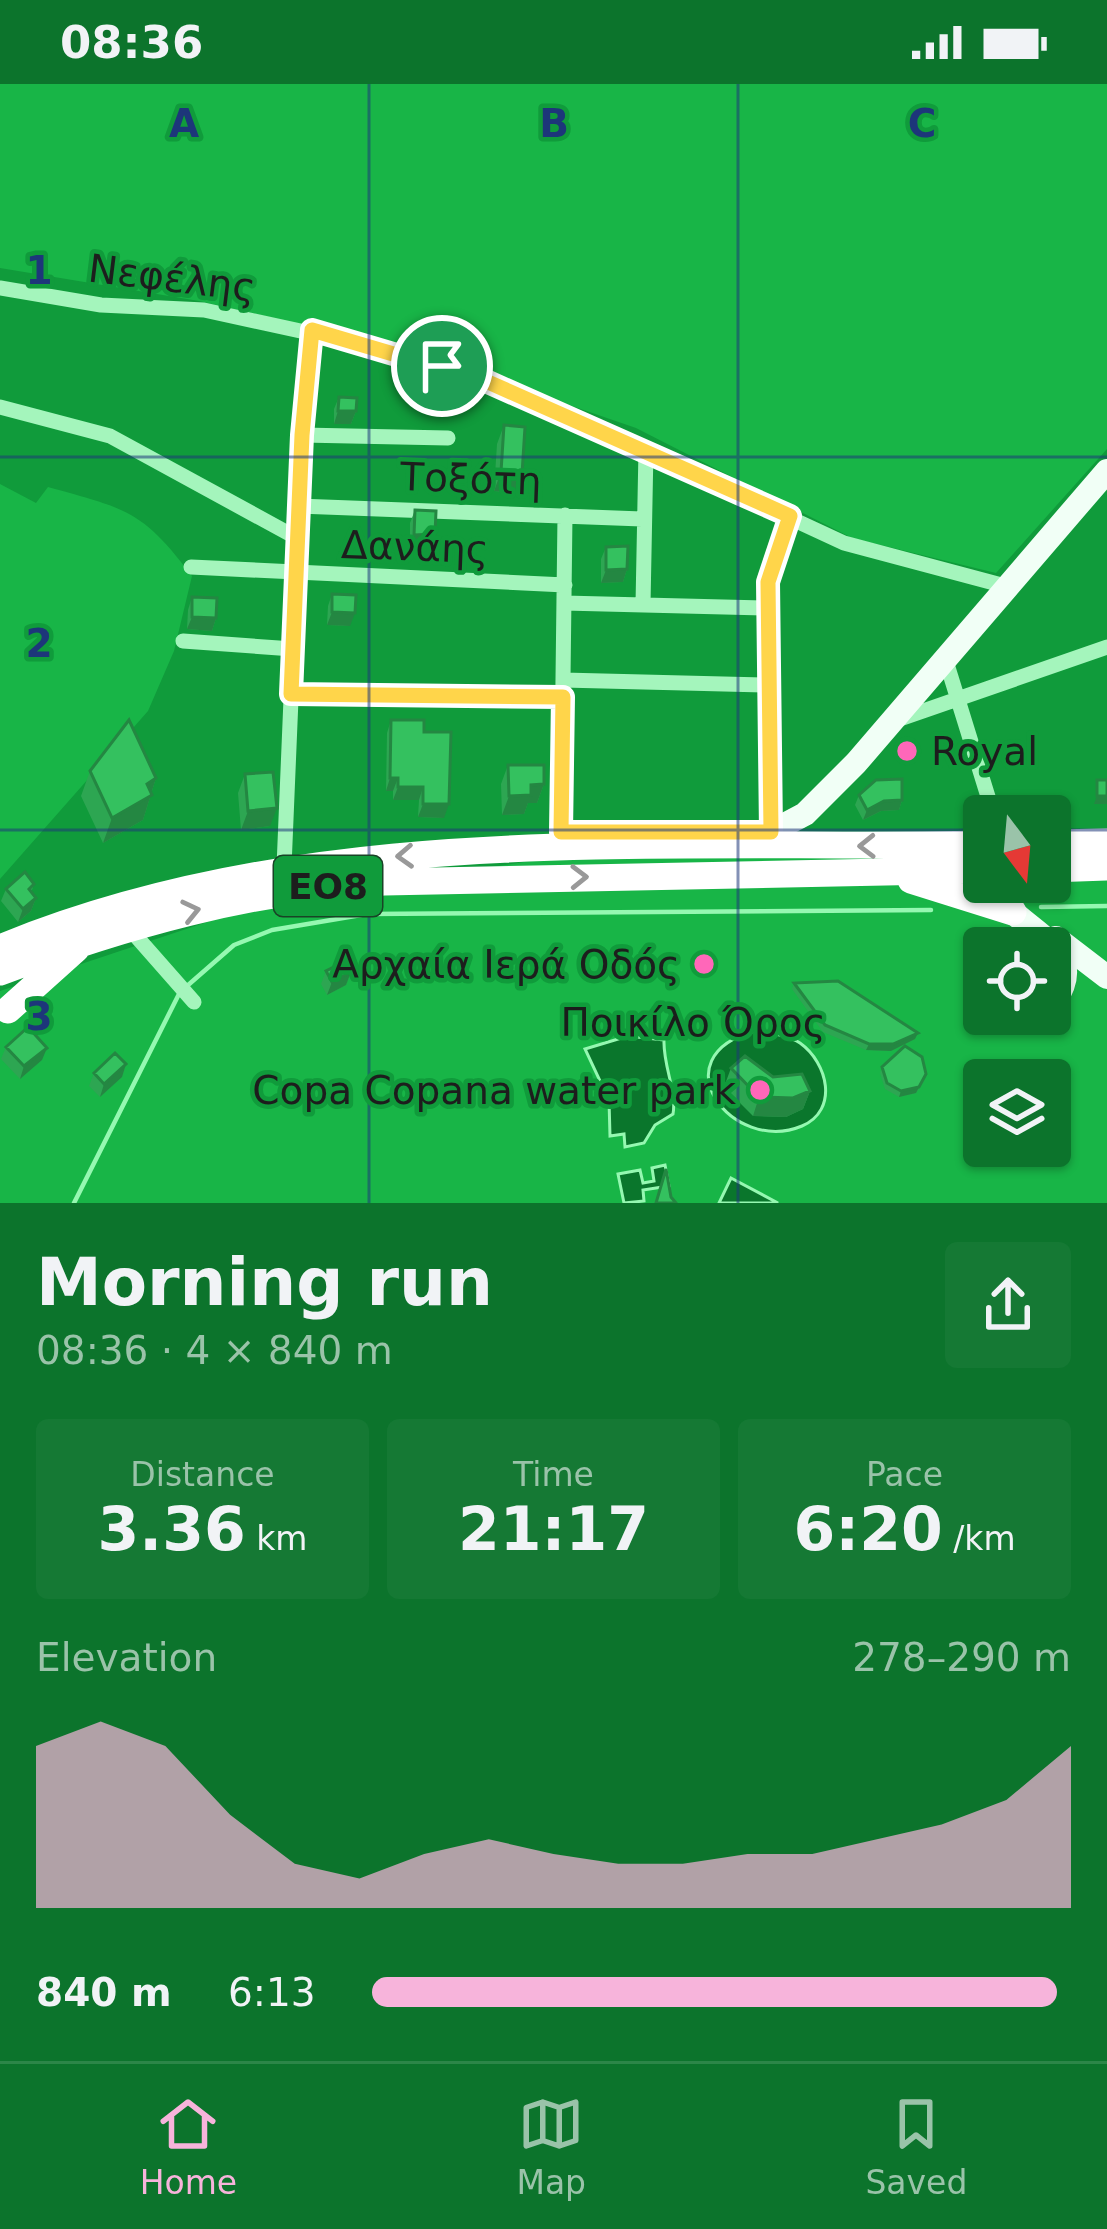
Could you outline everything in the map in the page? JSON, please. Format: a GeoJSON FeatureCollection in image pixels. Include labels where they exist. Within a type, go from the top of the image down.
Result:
{"type":"FeatureCollection","features":[{"type":"Feature","properties":{"kind":"highway"},"geometry":{"type":"LineString","coordinates":[[647,849],[771,832]]}},
{"type":"Feature","properties":{"kind":"highway","name":"ΕΟ8"},"geometry":{"type":"LineString","coordinates":[[0,948],[80,916],[284,867],[561,841],[647,849],[963,844]]}},
{"type":"Feature","properties":{"kind":"highway"},"geometry":{"type":"LineString","coordinates":[[1071,843],[1107,842]]}},
{"type":"Feature","properties":{"kind":"highway"},"geometry":{"type":"LineString","coordinates":[[1071,868],[1107,867]]}},
{"type":"Feature","properties":{"kind":"highway","name":"ΕΟ8"},"geometry":{"type":"LineString","coordinates":[[0,972],[128,927],[262,894],[338,885],[963,870]]}},
{"type":"Feature","properties":{"kind":"highway"},"geometry":{"type":"LineString","coordinates":[[884,872],[1013,912]]}},
{"type":"Feature","properties":{"kind":"highway"},"geometry":{"type":"LineString","coordinates":[[4,1014],[88,939]]}},
{"type":"Feature","properties":{"kind":"main road"},"geometry":{"type":"LineString","coordinates":[[771,832],[826,796],[1107,472]]}},
{"type":"Feature","properties":{"kind":"main road"},"geometry":{"type":"LineString","coordinates":[[1013,912],[1107,976]]}},
{"type":"Feature","properties":{"kind":"main road"},"geometry":{"type":"LineString","coordinates":[[1013,912],[1066,964],[1068,979],[1054,1002],[1082,987],[1107,991]]}},
{"type":"Feature","properties":{"kind":"street","name":"Νεφέλης"},"geometry":{"type":"LineString","coordinates":[[0,288],[101,304],[204,310],[312,330],[488,382],[876,554],[1009,587]]}},
{"type":"Feature","properties":{"kind":"street"},"geometry":{"type":"LineString","coordinates":[[284,867],[298,506],[312,330]]}},
{"type":"Feature","properties":{"kind":"street"},"geometry":{"type":"LineString","coordinates":[[0,407],[110,436],[297,538]]}},
{"type":"Feature","properties":{"kind":"street"},"geometry":{"type":"LineString","coordinates":[[302,435],[448,438]]}},
{"type":"Feature","properties":{"kind":"street"},"geometry":{"type":"LineString","coordinates":[[643,605],[646,449]]}},
{"type":"Feature","properties":{"kind":"street","name":"Τοξότη"},"geometry":{"type":"LineString","coordinates":[[298,506],[642,519]]}},
{"type":"Feature","properties":{"kind":"street"},"geometry":{"type":"LineString","coordinates":[[566,515],[561,841],[771,832],[767,608],[772,556],[790,516]]}},
{"type":"Feature","properties":{"kind":"street","name":"Δανάης"},"geometry":{"type":"LineString","coordinates":[[191,567],[565,584]]}},
{"type":"Feature","properties":{"kind":"street"},"geometry":{"type":"LineString","coordinates":[[564,603],[767,608]]}},
{"type":"Feature","properties":{"kind":"street"},"geometry":{"type":"LineString","coordinates":[[183,641],[293,649]]}},
{"type":"Feature","properties":{"kind":"street"},"geometry":{"type":"LineString","coordinates":[[892,723],[1107,646]]}},
{"type":"Feature","properties":{"kind":"street"},"geometry":{"type":"LineString","coordinates":[[946,661],[987,795]]}},
{"type":"Feature","properties":{"kind":"street"},"geometry":{"type":"LineString","coordinates":[[291,694],[769,685]]}},
{"type":"Feature","properties":{"kind":"street"},"geometry":{"type":"LineString","coordinates":[[128,927],[194,1002]]}},
{"type":"Feature","properties":{"kind":"green space"},"geometry":{"type":"Polygon","coordinates":[[[0,84],[1107,84],[1107,449],[996,573],[852,538],[636,428],[400,347],[199,301],[0,268],[0,84]]]}},
{"type":"Feature","properties":{"kind":"green space"},"geometry":{"type":"Polygon","coordinates":[[[0,484],[36,503],[48,487],[115,507],[160,537],[192,576],[174,651],[148,711],[0,879],[0,484]]]}},
{"type":"Feature","properties":{"kind":"green space","name":"Ποικίλο Όρος"},"geometry":{"type":"Polygon","coordinates":[[[678,838],[963,860],[963,903],[1071,903],[1071,878],[1107,872],[1107,1203],[0,1203],[0,991],[267,902],[678,838]]]}},
{"type":"Feature","properties":{"kind":"shaded area"},"geometry":{"type":"Polygon","coordinates":[[[755,1031],[795,1040],[810,1052],[823,1074],[821,1109],[802,1126],[776,1131],[751,1127],[731,1116],[716,1099],[709,1080],[712,1061],[726,1044],[755,1031]]]}},
{"type":"Feature","properties":{"kind":"shaded area"},"geometry":{"type":"Polygon","coordinates":[[[628,1036],[664,1040],[674,1105],[673,1114],[655,1125],[644,1143],[625,1147],[624,1134],[610,1136],[609,1100],[585,1049],[628,1036]]]}},
{"type":"Feature","properties":{"kind":"shaded area"},"geometry":{"type":"Polygon","coordinates":[[[665,1165],[669,1186],[643,1190],[644,1201],[624,1203],[618,1174],[640,1170],[643,1183],[654,1181],[652,1168],[665,1165]]]}},
{"type":"Feature","properties":{"kind":"shaded area"},"geometry":{"type":"Polygon","coordinates":[[[731,1178],[778,1203],[719,1203],[731,1178]]]}},
{"type":"Feature","properties":{"kind":"building"},"geometry":{"type":"Polygon","coordinates":[[[339,397],[357,398],[356,411],[338,411],[339,397]]]}},
{"type":"Feature","properties":{"kind":"building"},"geometry":{"type":"Polygon","coordinates":[[[504,425],[525,427],[522,474],[501,472],[504,425]]]}},
{"type":"Feature","properties":{"kind":"building"},"geometry":{"type":"Polygon","coordinates":[[[415,510],[436,511],[435,534],[414,535],[415,510]]]}},
{"type":"Feature","properties":{"kind":"building"},"geometry":{"type":"Polygon","coordinates":[[[628,546],[627,569],[606,570],[606,547],[628,546]]]}},
{"type":"Feature","properties":{"kind":"building"},"geometry":{"type":"Polygon","coordinates":[[[332,594],[356,595],[355,613],[332,612],[332,594]]]}},
{"type":"Feature","properties":{"kind":"building"},"geometry":{"type":"Polygon","coordinates":[[[192,597],[217,598],[216,618],[192,617],[192,597]]]}},
{"type":"Feature","properties":{"kind":"building"},"geometry":{"type":"Polygon","coordinates":[[[129,720],[156,778],[147,784],[152,795],[112,818],[90,771],[129,720]]]}},
{"type":"Feature","properties":{"kind":"building"},"geometry":{"type":"Polygon","coordinates":[[[391,720],[424,720],[424,732],[451,732],[449,804],[423,804],[423,787],[398,787],[398,778],[390,778],[391,720]]]}},
{"type":"Feature","properties":{"kind":"building"},"geometry":{"type":"Polygon","coordinates":[[[508,765],[544,765],[544,784],[531,785],[531,795],[509,796],[508,765]]]}},
{"type":"Feature","properties":{"kind":"building"},"geometry":{"type":"Polygon","coordinates":[[[273,772],[277,808],[248,811],[245,774],[273,772]]]}},
{"type":"Feature","properties":{"kind":"building"},"geometry":{"type":"Polygon","coordinates":[[[902,779],[902,800],[884,801],[867,810],[859,795],[876,780],[902,779]]]}},
{"type":"Feature","properties":{"kind":"building"},"geometry":{"type":"Polygon","coordinates":[[[1097,780],[1107,780],[1107,796],[1097,796],[1097,780]]]}},
{"type":"Feature","properties":{"kind":"building"},"geometry":{"type":"Polygon","coordinates":[[[25,872],[34,884],[29,889],[36,898],[23,909],[6,889],[25,872]]]}},
{"type":"Feature","properties":{"kind":"building"},"geometry":{"type":"Polygon","coordinates":[[[346,961],[351,972],[332,982],[326,971],[346,961]]]}},
{"type":"Feature","properties":{"kind":"building"},"geometry":{"type":"Polygon","coordinates":[[[838,981],[918,1033],[893,1044],[869,1044],[825,1025],[794,983],[838,981]]]}},
{"type":"Feature","properties":{"kind":"building"},"geometry":{"type":"Polygon","coordinates":[[[28,1027],[47,1048],[24,1066],[6,1047],[28,1027]]]}},
{"type":"Feature","properties":{"kind":"building"},"geometry":{"type":"Polygon","coordinates":[[[905,1046],[922,1057],[926,1074],[919,1087],[901,1091],[887,1083],[882,1067],[905,1046]]]}},
{"type":"Feature","properties":{"kind":"building"},"geometry":{"type":"Polygon","coordinates":[[[115,1053],[126,1064],[104,1084],[94,1073],[115,1053]]]}},
{"type":"Feature","properties":{"kind":"building"},"geometry":{"type":"Polygon","coordinates":[[[745,1056],[773,1077],[802,1074],[810,1091],[793,1098],[759,1097],[731,1068],[745,1056]]]}},
{"type":"Feature","properties":{"kind":"building"},"geometry":{"type":"Polygon","coordinates":[[[666,1169],[676,1203],[656,1203],[666,1169]]]}},
{"type":"Feature","properties":{"kind":"waterway"},"geometry":{"type":"LineString","coordinates":[[1041,907],[1107,906]]}},
{"type":"Feature","properties":{"kind":"waterway"},"geometry":{"type":"LineString","coordinates":[[187,986],[234,945],[272,930],[367,914],[931,910]]}},
{"type":"Feature","properties":{"kind":"waterway"},"geometry":{"type":"LineString","coordinates":[[74,1203],[179,994]]}},
{"type":"Feature","properties":{"kind":"place","name":"Royal"},"geometry":{"type":"Point","coordinates":[907,751]}},
{"type":"Feature","properties":{"kind":"place","name":"Αρχαία Ιερά Οδός"},"geometry":{"type":"Point","coordinates":[704,964]}},
{"type":"Feature","properties":{"kind":"place","name":"Copa Copana water park"},"geometry":{"type":"Point","coordinates":[760,1090]}},
{"type":"Feature","properties":{"kind":"route"},"geometry":{"type":"LineString","coordinates":[[312,330],[442,366],[646,449],[790,516],[772,556],[768,582],[771,832],[561,832],[563,697],[291,694],[302,435],[312,330]]}}]}
